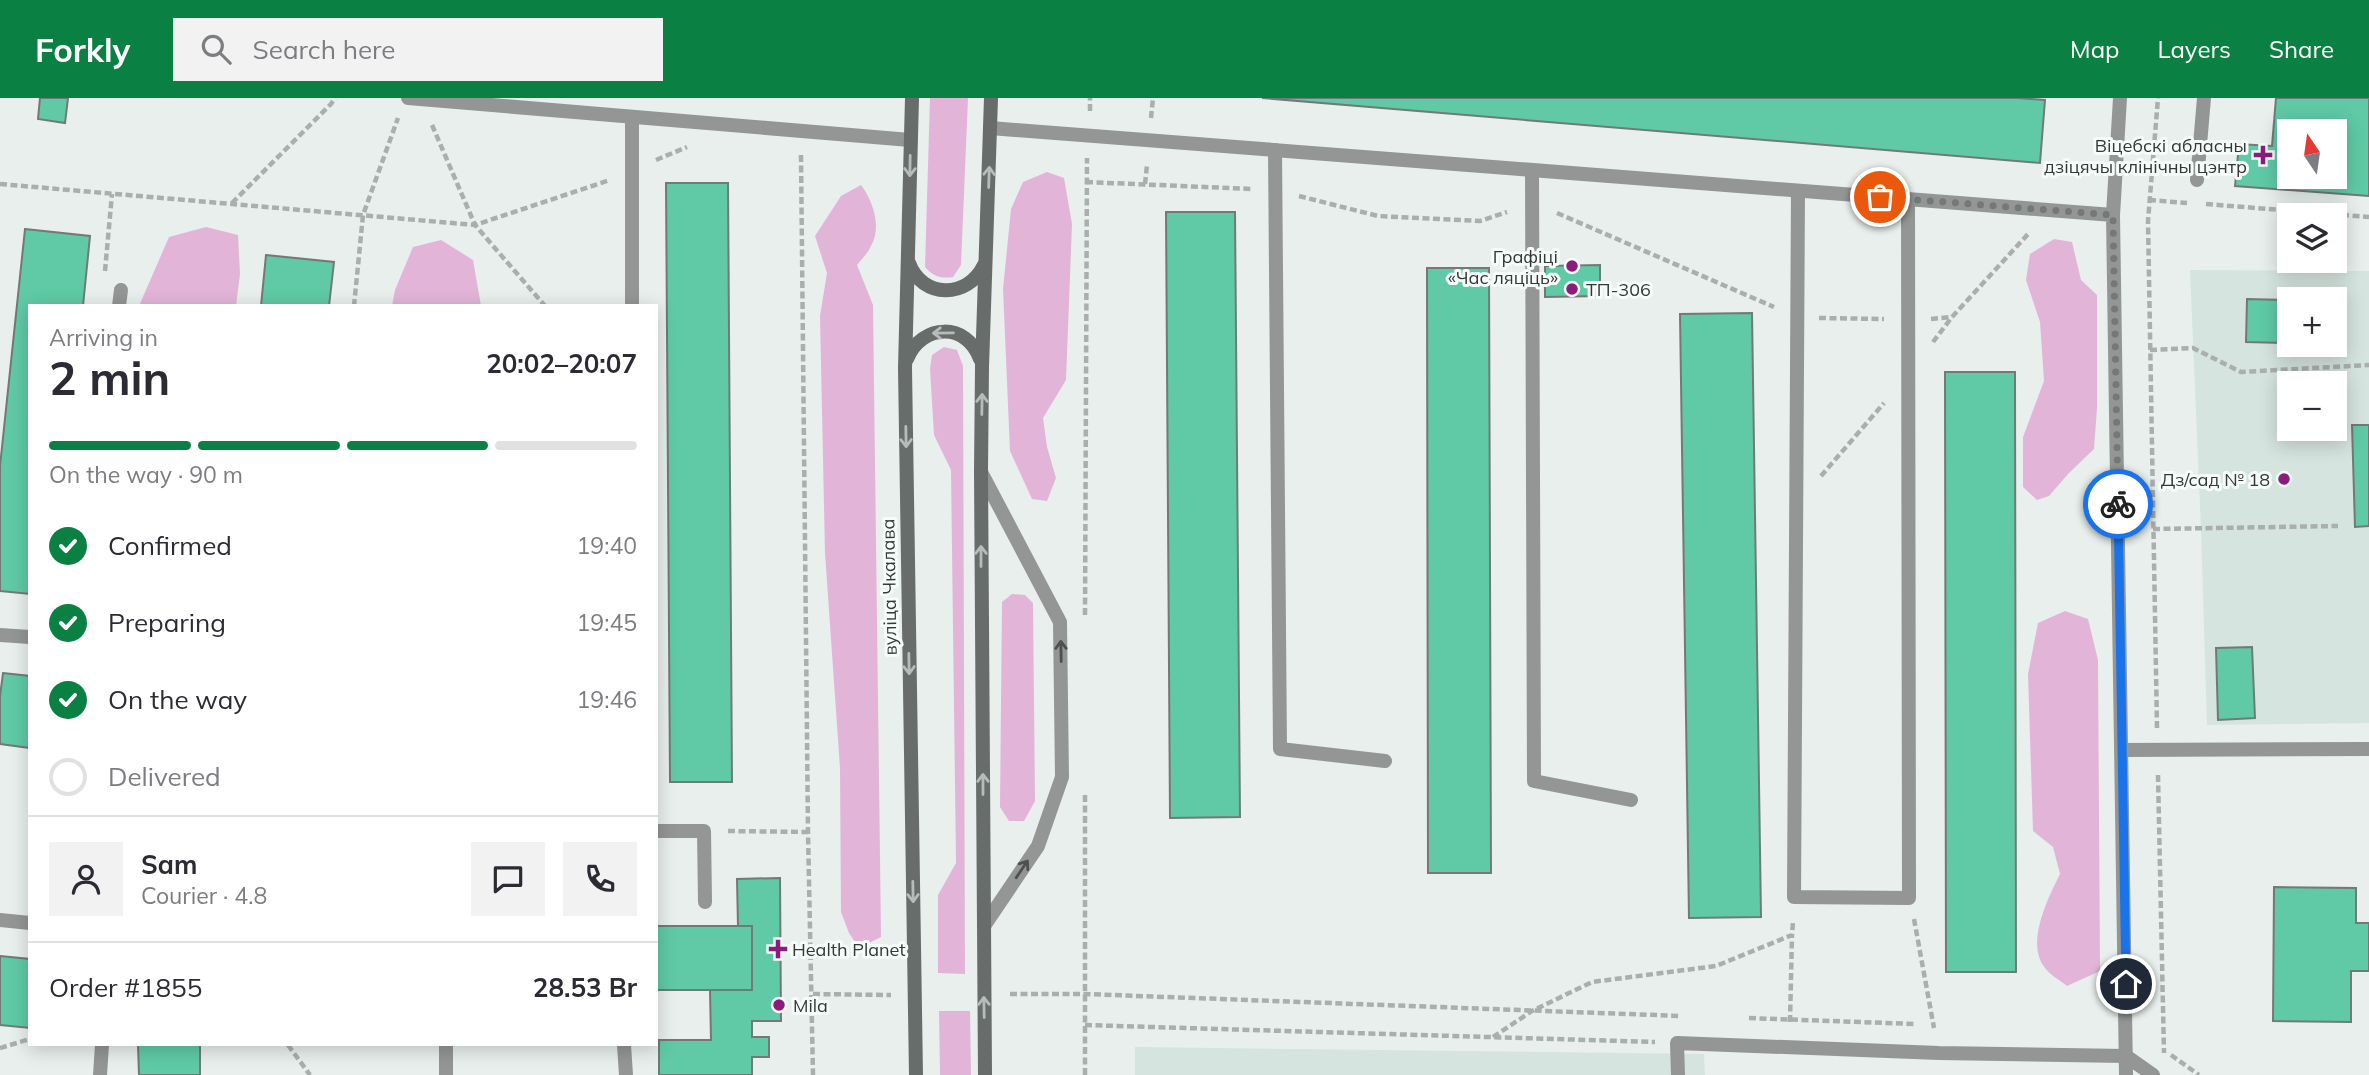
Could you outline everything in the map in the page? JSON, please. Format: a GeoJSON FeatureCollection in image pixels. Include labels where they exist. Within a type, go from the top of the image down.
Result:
{"type":"FeatureCollection","features":[{"type":"Feature","properties":{"kind":"main road","name":"вуліца Чкалава"},"geometry":{"type":"LineString","coordinates":[[912,98],[905,368],[916,1075]]}},
{"type":"Feature","properties":{"kind":"main road"},"geometry":{"type":"LineString","coordinates":[[985,1075],[981,472],[992,98]]}},
{"type":"Feature","properties":{"kind":"main road"},"geometry":{"type":"LineString","coordinates":[[908,258],[919,280],[930,288],[942,291],[966,286],[976,278],[986,255]]}},
{"type":"Feature","properties":{"kind":"main road"},"geometry":{"type":"LineString","coordinates":[[905,368],[908,356],[922,338],[945,331],[956,333],[974,346],[982,368]]}},
{"type":"Feature","properties":{"kind":"street"},"geometry":{"type":"LineString","coordinates":[[2120,98],[2113,215],[2126,1075]]}},
{"type":"Feature","properties":{"kind":"street"},"geometry":{"type":"LineString","coordinates":[[2197,180],[2204,98]]}},
{"type":"Feature","properties":{"kind":"street"},"geometry":{"type":"LineString","coordinates":[[410,103],[632,117],[910,140]]}},
{"type":"Feature","properties":{"kind":"street"},"geometry":{"type":"LineString","coordinates":[[632,117],[632,304]]}},
{"type":"Feature","properties":{"kind":"street"},"geometry":{"type":"LineString","coordinates":[[990,128],[2113,215]]}},
{"type":"Feature","properties":{"kind":"street"},"geometry":{"type":"LineString","coordinates":[[1275,150],[1280,749],[1385,761]]}},
{"type":"Feature","properties":{"kind":"street"},"geometry":{"type":"LineString","coordinates":[[1532,170],[1534,781],[1631,800]]}},
{"type":"Feature","properties":{"kind":"street"},"geometry":{"type":"LineString","coordinates":[[1798,191],[1794,897],[1909,898],[1908,199]]}},
{"type":"Feature","properties":{"kind":"street"},"geometry":{"type":"LineString","coordinates":[[119,304],[121,290]]}},
{"type":"Feature","properties":{"kind":"street"},"geometry":{"type":"LineString","coordinates":[[981,472],[1060,622],[1062,777],[1038,846],[984,926]]}},
{"type":"Feature","properties":{"kind":"street"},"geometry":{"type":"LineString","coordinates":[[0,635],[28,637]]}},
{"type":"Feature","properties":{"kind":"street"},"geometry":{"type":"LineString","coordinates":[[2122,750],[2369,749]]}},
{"type":"Feature","properties":{"kind":"street"},"geometry":{"type":"LineString","coordinates":[[658,831],[704,831],[705,902]]}},
{"type":"Feature","properties":{"kind":"street"},"geometry":{"type":"LineString","coordinates":[[0,920],[28,923]]}},
{"type":"Feature","properties":{"kind":"street"},"geometry":{"type":"LineString","coordinates":[[1678,1075],[1676,1043],[1939,1054],[2126,1056],[2153,1075]]}},
{"type":"Feature","properties":{"kind":"street"},"geometry":{"type":"LineString","coordinates":[[100,1075],[102,1046]]}},
{"type":"Feature","properties":{"kind":"street"},"geometry":{"type":"LineString","coordinates":[[446,1046],[446,1075]]}},
{"type":"Feature","properties":{"kind":"street"},"geometry":{"type":"LineString","coordinates":[[624,1046],[626,1075]]}},
{"type":"Feature","properties":{"kind":"path"},"geometry":{"type":"LineString","coordinates":[[231,204],[335,98]]}},
{"type":"Feature","properties":{"kind":"path"},"geometry":{"type":"LineString","coordinates":[[1086,623],[1086,182],[1090,98]]}},
{"type":"Feature","properties":{"kind":"path"},"geometry":{"type":"LineString","coordinates":[[2158,98],[2148,221],[2163,1049]]}},
{"type":"Feature","properties":{"kind":"path"},"geometry":{"type":"LineString","coordinates":[[354,304],[363,215],[410,103]]}},
{"type":"Feature","properties":{"kind":"path"},"geometry":{"type":"LineString","coordinates":[[410,103],[475,225],[543,304]]}},
{"type":"Feature","properties":{"kind":"path"},"geometry":{"type":"LineString","coordinates":[[801,131],[813,1075]]}},
{"type":"Feature","properties":{"kind":"path"},"geometry":{"type":"LineString","coordinates":[[0,184],[475,225],[632,173],[692,145]]}},
{"type":"Feature","properties":{"kind":"path"},"geometry":{"type":"LineString","coordinates":[[1086,182],[1275,190],[1378,216],[1480,221],[1532,203],[1798,318],[1907,320],[1952,317]]}},
{"type":"Feature","properties":{"kind":"path"},"geometry":{"type":"LineString","coordinates":[[104,281],[112,194]]}},
{"type":"Feature","properties":{"kind":"path"},"geometry":{"type":"LineString","coordinates":[[2149,200],[2369,218]]}},
{"type":"Feature","properties":{"kind":"path"},"geometry":{"type":"LineString","coordinates":[[2150,350],[2193,348],[2241,372],[2369,365]]}},
{"type":"Feature","properties":{"kind":"path"},"geometry":{"type":"LineString","coordinates":[[2153,529],[2338,526]]}},
{"type":"Feature","properties":{"kind":"path"},"geometry":{"type":"LineString","coordinates":[[1085,788],[1085,1075]]}},
{"type":"Feature","properties":{"kind":"path"},"geometry":{"type":"LineString","coordinates":[[704,831],[808,832]]}},
{"type":"Feature","properties":{"kind":"path"},"geometry":{"type":"LineString","coordinates":[[1789,1047],[1794,897]]}},
{"type":"Feature","properties":{"kind":"path"},"geometry":{"type":"LineString","coordinates":[[1909,898],[1939,1054]]}},
{"type":"Feature","properties":{"kind":"path"},"geometry":{"type":"LineString","coordinates":[[1492,1037],[1532,1011],[1592,982],[1716,966],[1792,935]]}},
{"type":"Feature","properties":{"kind":"path"},"geometry":{"type":"LineString","coordinates":[[1010,994],[1085,994],[1682,1016]]}},
{"type":"Feature","properties":{"kind":"path"},"geometry":{"type":"LineString","coordinates":[[813,995],[892,995]]}},
{"type":"Feature","properties":{"kind":"path"},"geometry":{"type":"LineString","coordinates":[[1736,1017],[1947,1025]]}},
{"type":"Feature","properties":{"kind":"path"},"geometry":{"type":"LineString","coordinates":[[1085,1025],[1676,1043]]}},
{"type":"Feature","properties":{"kind":"path"},"geometry":{"type":"LineString","coordinates":[[2127,1035],[2163,1049],[2199,1075]]}},
{"type":"Feature","properties":{"kind":"path"},"geometry":{"type":"LineString","coordinates":[[0,1048],[28,1040]]}},
{"type":"Feature","properties":{"kind":"path"},"geometry":{"type":"LineString","coordinates":[[289,1046],[310,1075]]}},
{"type":"Feature","properties":{"kind":"shaded area"},"geometry":{"type":"Polygon","coordinates":[[[930,98],[968,98],[961,265],[953,277],[944,278],[931,273],[925,267],[930,98]]]}},
{"type":"Feature","properties":{"kind":"shaded area"},"geometry":{"type":"Polygon","coordinates":[[[1047,172],[1064,178],[1072,224],[1066,380],[1043,418],[1047,447],[1056,478],[1047,501],[1032,499],[1010,451],[1003,289],[1011,209],[1023,182],[1047,172]]]}},
{"type":"Feature","properties":{"kind":"shaded area"},"geometry":{"type":"Polygon","coordinates":[[[861,185],[872,206],[876,223],[871,246],[857,265],[873,305],[881,937],[859,948],[849,933],[841,912],[840,768],[825,553],[820,316],[827,273],[815,236],[841,196],[861,185]]]}},
{"type":"Feature","properties":{"kind":"shaded area"},"geometry":{"type":"Polygon","coordinates":[[[206,227],[238,235],[240,274],[236,304],[140,304],[169,237],[206,227]]]}},
{"type":"Feature","properties":{"kind":"shaded area"},"geometry":{"type":"Polygon","coordinates":[[[2054,239],[2072,242],[2081,280],[2097,295],[2097,408],[2094,449],[2049,496],[2037,500],[2023,487],[2023,437],[2044,381],[2040,322],[2026,280],[2030,254],[2054,239]]]}},
{"type":"Feature","properties":{"kind":"shaded area"},"geometry":{"type":"Polygon","coordinates":[[[441,240],[473,260],[481,304],[392,304],[395,290],[413,247],[441,240]]]}},
{"type":"Feature","properties":{"kind":"shaded area","name":"Дз/сад № 18"},"geometry":{"type":"Polygon","coordinates":[[[2190,270],[2277,270],[2277,273],[2369,271],[2369,723],[2207,725],[2190,270]]]}},
{"type":"Feature","properties":{"kind":"shaded area"},"geometry":{"type":"Polygon","coordinates":[[[944,347],[957,350],[963,366],[965,974],[938,973],[938,895],[956,863],[951,470],[934,435],[930,369],[932,355],[944,347]]]}},
{"type":"Feature","properties":{"kind":"shaded area"},"geometry":{"type":"Polygon","coordinates":[[[1012,594],[1025,595],[1033,603],[1035,801],[1024,821],[1009,821],[1000,807],[1002,602],[1012,594]]]}},
{"type":"Feature","properties":{"kind":"shaded area"},"geometry":{"type":"Polygon","coordinates":[[[2065,611],[2088,619],[2098,660],[2100,971],[2067,986],[2045,968],[2037,947],[2040,921],[2060,874],[2053,847],[2033,831],[2028,674],[2038,623],[2065,611]]]}},
{"type":"Feature","properties":{"kind":"shaded area"},"geometry":{"type":"Polygon","coordinates":[[[939,1011],[970,1011],[971,1075],[940,1075],[939,1011]]]}},
{"type":"Feature","properties":{"kind":"shaded area"},"geometry":{"type":"Polygon","coordinates":[[[1135,1047],[1704,1054],[1705,1075],[1135,1075],[1135,1047]]]}},
{"type":"Feature","properties":{"kind":"building"},"geometry":{"type":"Polygon","coordinates":[[[40,98],[68,98],[65,123],[38,119],[40,98]]]}},
{"type":"Feature","properties":{"kind":"building"},"geometry":{"type":"Polygon","coordinates":[[[1262,98],[2018,98],[2045,100],[2040,163],[1262,98]]]}},
{"type":"Feature","properties":{"kind":"building","name":"Віцебскі абласны дзіцячы клінічны цэнтр"},"geometry":{"type":"Polygon","coordinates":[[[2276,98],[2369,98],[2369,196],[2235,186],[2239,144],[2272,146],[2276,98]]]}},
{"type":"Feature","properties":{"kind":"building"},"geometry":{"type":"Polygon","coordinates":[[[666,183],[728,183],[732,782],[670,782],[666,183]]]}},
{"type":"Feature","properties":{"kind":"building"},"geometry":{"type":"Polygon","coordinates":[[[1166,212],[1235,212],[1240,817],[1170,818],[1166,212]]]}},
{"type":"Feature","properties":{"kind":"building"},"geometry":{"type":"Polygon","coordinates":[[[25,229],[90,236],[83,304],[28,304],[28,594],[0,591],[0,466],[25,229]]]}},
{"type":"Feature","properties":{"kind":"building"},"geometry":{"type":"Polygon","coordinates":[[[266,255],[334,262],[329,304],[261,304],[266,255]]]}},
{"type":"Feature","properties":{"kind":"building","name":"ТП-306"},"geometry":{"type":"Polygon","coordinates":[[[1600,265],[1600,296],[1545,297],[1545,266],[1600,265]]]}},
{"type":"Feature","properties":{"kind":"building"},"geometry":{"type":"Polygon","coordinates":[[[1427,268],[1489,268],[1491,873],[1428,873],[1427,268]]]}},
{"type":"Feature","properties":{"kind":"building"},"geometry":{"type":"Polygon","coordinates":[[[2247,299],[2277,300],[2277,343],[2246,342],[2247,299]]]}},
{"type":"Feature","properties":{"kind":"building"},"geometry":{"type":"Polygon","coordinates":[[[1752,313],[1761,917],[1689,918],[1680,314],[1752,313]]]}},
{"type":"Feature","properties":{"kind":"building"},"geometry":{"type":"Polygon","coordinates":[[[1945,372],[2015,372],[2016,972],[1946,972],[1945,372]]]}},
{"type":"Feature","properties":{"kind":"building"},"geometry":{"type":"Polygon","coordinates":[[[2352,425],[2369,425],[2369,526],[2355,527],[2352,425]]]}},
{"type":"Feature","properties":{"kind":"building"},"geometry":{"type":"Polygon","coordinates":[[[2252,647],[2255,718],[2218,720],[2216,648],[2252,647]]]}},
{"type":"Feature","properties":{"kind":"building"},"geometry":{"type":"Polygon","coordinates":[[[3,673],[28,676],[28,748],[0,744],[3,673]]]}},
{"type":"Feature","properties":{"kind":"building"},"geometry":{"type":"Polygon","coordinates":[[[780,878],[781,1021],[752,1021],[752,1037],[769,1037],[769,1057],[752,1057],[752,1075],[659,1075],[659,1040],[711,1040],[710,990],[752,990],[752,926],[738,926],[737,879],[780,878]]]}},
{"type":"Feature","properties":{"kind":"building"},"geometry":{"type":"Polygon","coordinates":[[[2274,887],[2356,888],[2356,923],[2369,923],[2369,971],[2351,971],[2351,1022],[2273,1021],[2274,887]]]}},
{"type":"Feature","properties":{"kind":"building"},"geometry":{"type":"Polygon","coordinates":[[[658,926],[752,926],[752,990],[658,990],[658,926]]]}},
{"type":"Feature","properties":{"kind":"building"},"geometry":{"type":"Polygon","coordinates":[[[0,956],[28,959],[28,1028],[0,1025],[0,956]]]}},
{"type":"Feature","properties":{"kind":"building"},"geometry":{"type":"Polygon","coordinates":[[[138,1046],[200,1046],[200,1075],[139,1075],[138,1046]]]}},
{"type":"Feature","properties":{"kind":"way so far"},"geometry":{"type":"LineString","coordinates":[[1880,197],[2113,215],[2118,504]]}},
{"type":"Feature","properties":{"kind":"place","name":"Віцебскі абласны дзіцячы клінічны цэнтр"},"geometry":{"type":"Point","coordinates":[2263,155]}},
{"type":"Feature","properties":{"kind":"place","name":"Графіці «Час ляціць»"},"geometry":{"type":"Point","coordinates":[1572,266]}},
{"type":"Feature","properties":{"kind":"place","name":"ТП-306"},"geometry":{"type":"Point","coordinates":[1572,289]}},
{"type":"Feature","properties":{"kind":"place","name":"Дз/сад № 18"},"geometry":{"type":"Point","coordinates":[2284,479]}},
{"type":"Feature","properties":{"kind":"place","name":"Health Planet"},"geometry":{"type":"Point","coordinates":[778,949]}},
{"type":"Feature","properties":{"kind":"place","name":"Mila"},"geometry":{"type":"Point","coordinates":[779,1005]}},
{"type":"Feature","properties":{"kind":"route"},"geometry":{"type":"LineString","coordinates":[[2118,504],[2126,984]]}}]}
